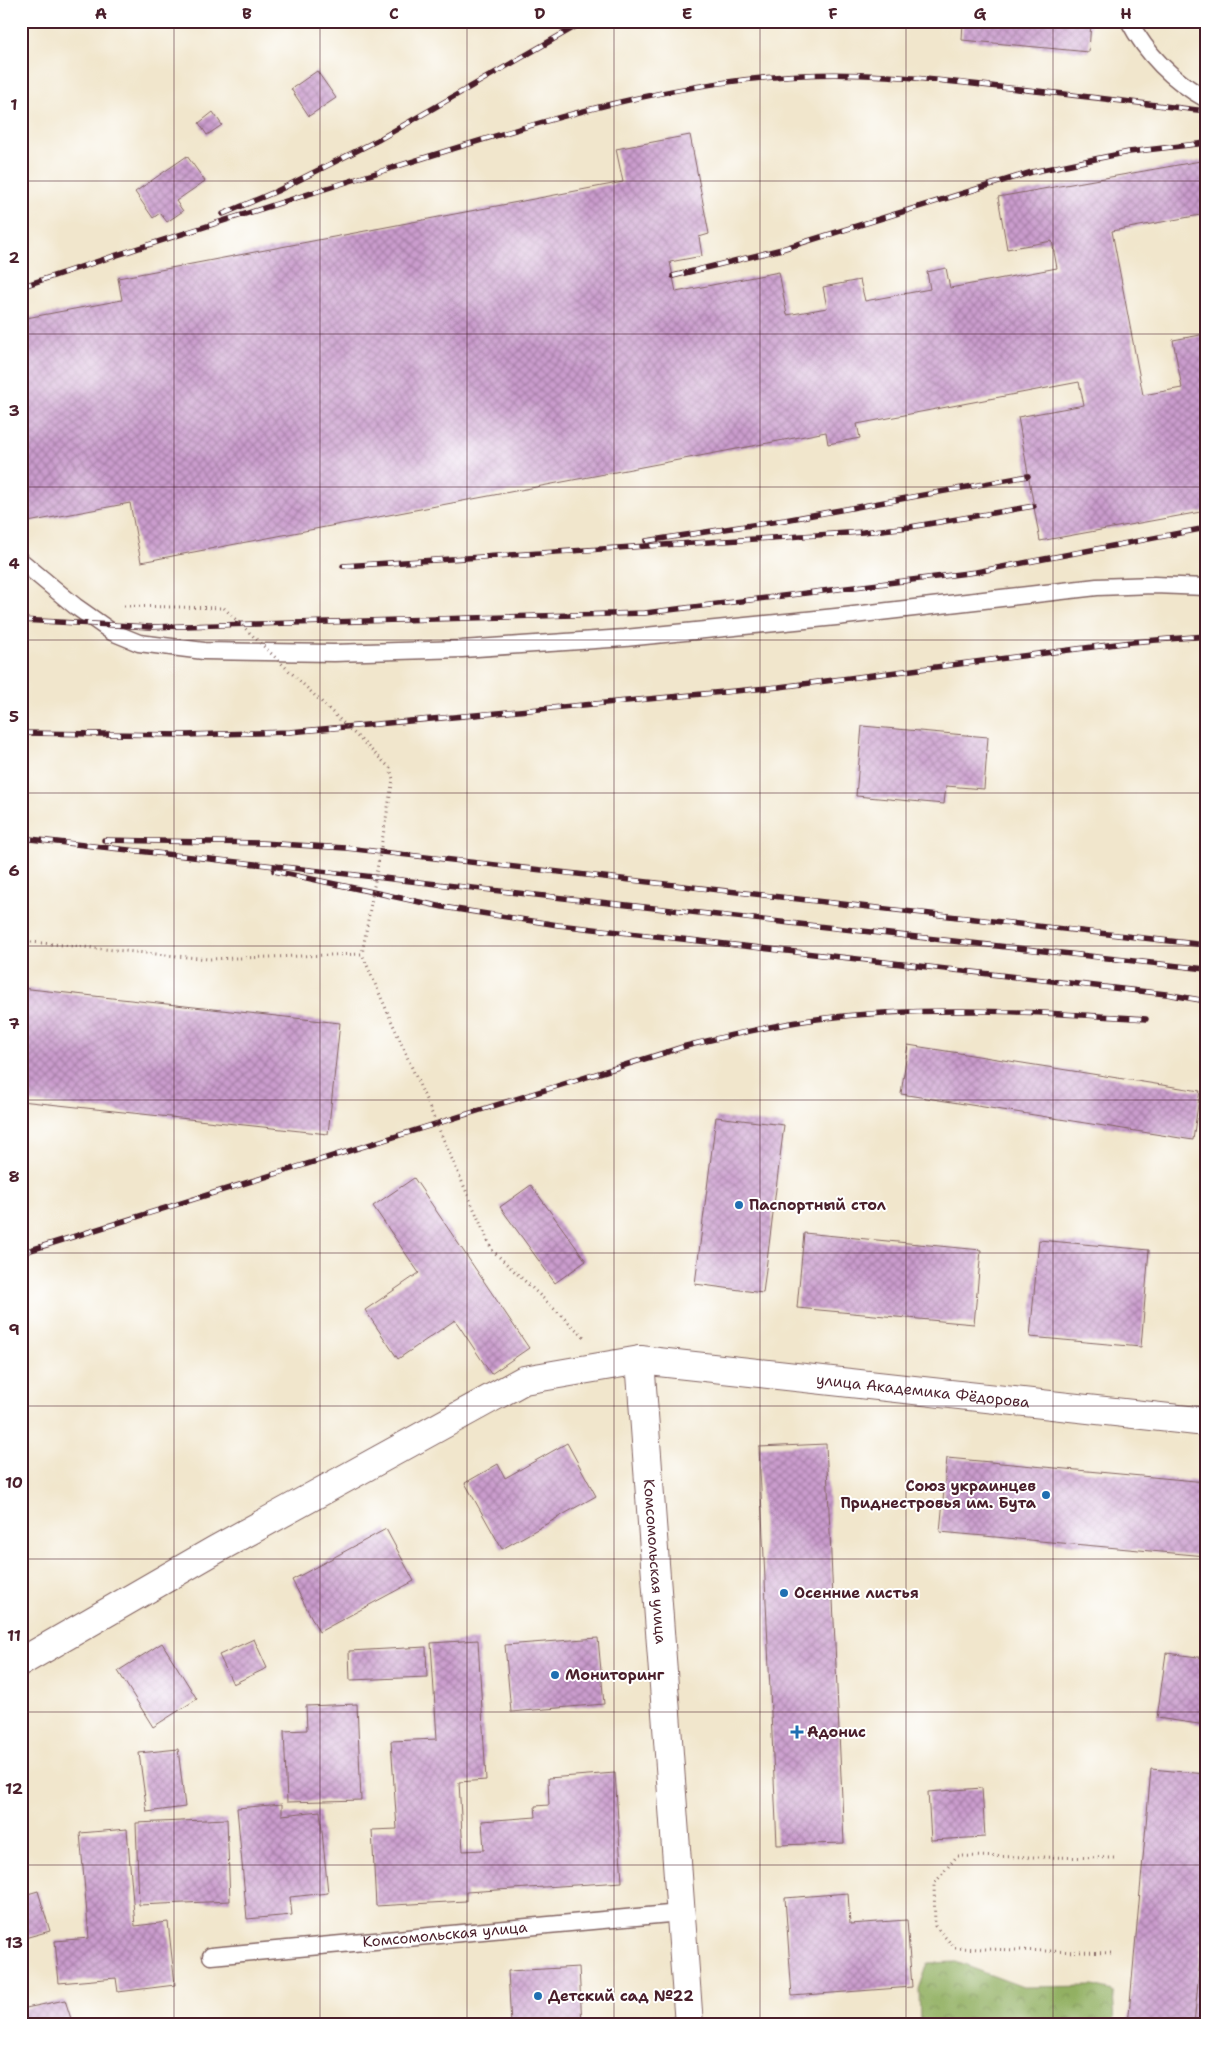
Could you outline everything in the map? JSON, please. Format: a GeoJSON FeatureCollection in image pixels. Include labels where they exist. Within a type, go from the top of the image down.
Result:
{"type":"FeatureCollection","features":[{"type":"Feature","properties":{"kind":"street","name":"улица Академика Фёдорова"},"geometry":{"type":"LineString","coordinates":[[21,1662],[198,1560],[524,1380],[640,1360],[1206,1422]]}},
{"type":"Feature","properties":{"kind":"street","name":"Комсомольская улица"},"geometry":{"type":"LineString","coordinates":[[640,1360],[689,2025]]}},
{"type":"Feature","properties":{"kind":"lane"},"geometry":{"type":"LineString","coordinates":[[1128,21],[1140,43],[1170,75],[1206,99]]}},
{"type":"Feature","properties":{"kind":"lane"},"geometry":{"type":"LineString","coordinates":[[21,561],[76,606],[112,632],[140,643],[204,651],[334,653],[462,648],[663,634],[1097,588],[1154,585],[1206,587]]}},
{"type":"Feature","properties":{"kind":"lane","name":"Комсомольская улица"},"geometry":{"type":"LineString","coordinates":[[211,1956],[680,1913]]}},
{"type":"Feature","properties":{"kind":"path"},"geometry":{"type":"LineString","coordinates":[[125,606],[224,608],[390,768],[393,779],[362,954],[492,1250],[613,1364]]}},
{"type":"Feature","properties":{"kind":"path"},"geometry":{"type":"LineString","coordinates":[[21,940],[208,959],[362,954]]}},
{"type":"Feature","properties":{"kind":"path"},"geometry":{"type":"LineString","coordinates":[[1111,1953],[955,1948],[935,1926],[934,1884],[956,1856],[1115,1858]]}},
{"type":"Feature","properties":{"kind":"green space"},"geometry":{"type":"Polygon","coordinates":[[[956,1962],[1023,1987],[1093,1986],[1113,1991],[1115,2025],[920,2025],[919,1989],[928,1963],[956,1962]]]}},
{"type":"Feature","properties":{"kind":"building"},"geometry":{"type":"Polygon","coordinates":[[[963,21],[1091,21],[1089,52],[962,40],[963,21]]]}},
{"type":"Feature","properties":{"kind":"building"},"geometry":{"type":"Polygon","coordinates":[[[317,71],[336,98],[309,116],[291,89],[317,71]]]}},
{"type":"Feature","properties":{"kind":"building"},"geometry":{"type":"Polygon","coordinates":[[[213,112],[222,125],[207,135],[199,123],[213,112]]]}},
{"type":"Feature","properties":{"kind":"building"},"geometry":{"type":"Polygon","coordinates":[[[690,135],[709,234],[699,237],[702,256],[670,262],[676,292],[779,272],[787,315],[827,308],[823,287],[860,280],[865,301],[930,289],[927,272],[946,268],[950,288],[1057,268],[1052,241],[1007,249],[998,197],[1206,160],[1206,214],[1112,231],[1143,395],[1182,388],[1173,340],[1206,334],[1206,511],[1040,541],[1018,417],[1084,405],[1079,382],[857,424],[860,438],[828,444],[826,432],[141,562],[130,503],[28,522],[21,487],[21,319],[122,300],[118,278],[623,182],[616,149],[690,135]]]}},
{"type":"Feature","properties":{"kind":"building"},"geometry":{"type":"Polygon","coordinates":[[[187,156],[205,181],[176,201],[183,211],[167,222],[160,213],[153,218],[135,192],[187,156]]]}},
{"type":"Feature","properties":{"kind":"building"},"geometry":{"type":"Polygon","coordinates":[[[862,726],[988,737],[984,789],[946,786],[944,804],[856,796],[862,726]]]}},
{"type":"Feature","properties":{"kind":"building"},"geometry":{"type":"Polygon","coordinates":[[[21,988],[340,1023],[328,1134],[21,1101],[21,988]]]}},
{"type":"Feature","properties":{"kind":"building"},"geometry":{"type":"Polygon","coordinates":[[[908,1045],[1200,1091],[1193,1140],[901,1094],[908,1045]]]}},
{"type":"Feature","properties":{"kind":"building","name":"Паспортный стол"},"geometry":{"type":"Polygon","coordinates":[[[716,1117],[784,1125],[763,1293],[695,1284],[716,1117]]]}},
{"type":"Feature","properties":{"kind":"building"},"geometry":{"type":"Polygon","coordinates":[[[414,1178],[529,1348],[491,1374],[455,1320],[398,1359],[365,1310],[419,1273],[373,1206],[414,1178]]]}},
{"type":"Feature","properties":{"kind":"building"},"geometry":{"type":"Polygon","coordinates":[[[531,1185],[586,1261],[555,1283],[500,1207],[531,1185]]]}},
{"type":"Feature","properties":{"kind":"building"},"geometry":{"type":"Polygon","coordinates":[[[804,1233],[981,1250],[974,1324],[797,1308],[804,1233]]]}},
{"type":"Feature","properties":{"kind":"building"},"geometry":{"type":"Polygon","coordinates":[[[1039,1240],[1149,1250],[1141,1347],[1030,1337],[1039,1240]]]}},
{"type":"Feature","properties":{"kind":"building"},"geometry":{"type":"Polygon","coordinates":[[[567,1443],[596,1496],[502,1549],[465,1483],[498,1464],[505,1478],[567,1443]]]}},
{"type":"Feature","properties":{"kind":"building"},"geometry":{"type":"Polygon","coordinates":[[[826,1444],[844,1843],[777,1845],[759,1447],[826,1444]]]}},
{"type":"Feature","properties":{"kind":"building"},"geometry":{"type":"Polygon","coordinates":[[[947,1458],[1206,1482],[1206,1556],[940,1532],[947,1458]]]}},
{"type":"Feature","properties":{"kind":"building"},"geometry":{"type":"Polygon","coordinates":[[[386,1529],[414,1581],[319,1632],[292,1580],[386,1529]]]}},
{"type":"Feature","properties":{"kind":"building","name":"Мониторинг"},"geometry":{"type":"Polygon","coordinates":[[[598,1638],[604,1704],[511,1712],[505,1645],[598,1638]]]}},
{"type":"Feature","properties":{"kind":"building"},"geometry":{"type":"Polygon","coordinates":[[[254,1639],[267,1668],[233,1684],[219,1655],[254,1639]]]}},
{"type":"Feature","properties":{"kind":"building"},"geometry":{"type":"Polygon","coordinates":[[[478,1640],[486,1780],[459,1782],[463,1851],[484,1850],[482,1821],[536,1817],[535,1806],[549,1805],[548,1778],[615,1773],[622,1882],[466,1892],[466,1901],[376,1906],[372,1830],[397,1829],[391,1741],[437,1739],[431,1643],[478,1640]]]}},
{"type":"Feature","properties":{"kind":"building"},"geometry":{"type":"Polygon","coordinates":[[[162,1643],[197,1699],[153,1727],[118,1671],[162,1643]]]}},
{"type":"Feature","properties":{"kind":"building"},"geometry":{"type":"Polygon","coordinates":[[[426,1647],[427,1677],[350,1680],[349,1651],[426,1647]]]}},
{"type":"Feature","properties":{"kind":"building"},"geometry":{"type":"Polygon","coordinates":[[[1166,1653],[1206,1658],[1206,1725],[1157,1718],[1166,1653]]]}},
{"type":"Feature","properties":{"kind":"building"},"geometry":{"type":"Polygon","coordinates":[[[357,1704],[361,1800],[287,1802],[284,1731],[307,1730],[306,1706],[357,1704]]]}},
{"type":"Feature","properties":{"kind":"building"},"geometry":{"type":"Polygon","coordinates":[[[178,1749],[185,1807],[147,1812],[139,1753],[178,1749]]]}},
{"type":"Feature","properties":{"kind":"building"},"geometry":{"type":"Polygon","coordinates":[[[1151,1769],[1206,1774],[1206,1897],[1194,2025],[1128,2025],[1151,1769]]]}},
{"type":"Feature","properties":{"kind":"building"},"geometry":{"type":"Polygon","coordinates":[[[982,1788],[985,1837],[931,1840],[928,1792],[982,1788]]]}},
{"type":"Feature","properties":{"kind":"building"},"geometry":{"type":"Polygon","coordinates":[[[282,1804],[282,1815],[320,1811],[328,1893],[290,1897],[292,1915],[247,1919],[237,1808],[282,1804]]]}},
{"type":"Feature","properties":{"kind":"building"},"geometry":{"type":"Polygon","coordinates":[[[227,1819],[230,1901],[139,1905],[136,1823],[227,1819]]]}},
{"type":"Feature","properties":{"kind":"building"},"geometry":{"type":"Polygon","coordinates":[[[127,1829],[135,1926],[168,1922],[175,1985],[118,1992],[116,1978],[59,1983],[55,1941],[89,1938],[80,1833],[127,1829]]]}},
{"type":"Feature","properties":{"kind":"building"},"geometry":{"type":"Polygon","coordinates":[[[38,1891],[50,1931],[21,1939],[21,1896],[38,1891]]]}},
{"type":"Feature","properties":{"kind":"building"},"geometry":{"type":"Polygon","coordinates":[[[848,1893],[850,1924],[907,1920],[912,1987],[792,1996],[785,1898],[848,1893]]]}},
{"type":"Feature","properties":{"kind":"building"},"geometry":{"type":"Polygon","coordinates":[[[579,1967],[582,2025],[511,2025],[508,1971],[579,1967]]]}},
{"type":"Feature","properties":{"kind":"building"},"geometry":{"type":"Polygon","coordinates":[[[65,2000],[73,2025],[21,2025],[21,2009],[65,2000]]]}},
{"type":"Feature","properties":{"kind":"building"},"geometry":{"type":"Polygon","coordinates":[[[908,2021],[908,2025],[880,2025],[880,2023],[908,2021]]]}},
{"type":"Feature","properties":{"kind":"railway"},"geometry":{"type":"LineString","coordinates":[[223,214],[277,191],[378,140],[585,21]]}},
{"type":"Feature","properties":{"kind":"railway"},"geometry":{"type":"LineString","coordinates":[[21,287],[430,156],[575,113],[624,101],[724,83],[802,75],[886,76],[1206,111]]}},
{"type":"Feature","properties":{"kind":"railway"},"geometry":{"type":"LineString","coordinates":[[673,276],[782,249],[1032,172],[1129,152],[1206,143]]}},
{"type":"Feature","properties":{"kind":"railway"},"geometry":{"type":"LineString","coordinates":[[646,541],[785,520],[1028,476]]}},
{"type":"Feature","properties":{"kind":"railway"},"geometry":{"type":"LineString","coordinates":[[343,566],[863,532],[910,527],[1034,506]]}},
{"type":"Feature","properties":{"kind":"railway"},"geometry":{"type":"LineString","coordinates":[[21,620],[150,627],[645,613],[976,572],[1206,528]]}},
{"type":"Feature","properties":{"kind":"railway"},"geometry":{"type":"LineString","coordinates":[[21,733],[186,735],[290,732],[779,687],[1132,642],[1206,636]]}},
{"type":"Feature","properties":{"kind":"railway"},"geometry":{"type":"LineString","coordinates":[[21,838],[1206,969]]}},
{"type":"Feature","properties":{"kind":"railway"},"geometry":{"type":"LineString","coordinates":[[104,840],[262,843],[346,848],[1206,945]]}},
{"type":"Feature","properties":{"kind":"railway"},"geometry":{"type":"LineString","coordinates":[[274,871],[443,907],[558,925],[1166,994],[1206,1001]]}},
{"type":"Feature","properties":{"kind":"railway"},"geometry":{"type":"LineString","coordinates":[[21,1253],[686,1046],[784,1024],[858,1015],[940,1011],[1023,1012],[1146,1019]]}},
{"type":"Feature","properties":{"kind":"place","name":"Паспортный стол"},"geometry":{"type":"Point","coordinates":[739,1205]}},
{"type":"Feature","properties":{"kind":"place","name":"Союз украинцев Приднестровья им. Бута"},"geometry":{"type":"Point","coordinates":[1046,1495]}},
{"type":"Feature","properties":{"kind":"place","name":"Осенние листья"},"geometry":{"type":"Point","coordinates":[784,1593]}},
{"type":"Feature","properties":{"kind":"place","name":"Мониторинг"},"geometry":{"type":"Point","coordinates":[555,1675]}},
{"type":"Feature","properties":{"kind":"place","name":"Адонис"},"geometry":{"type":"Point","coordinates":[797,1732]}},
{"type":"Feature","properties":{"kind":"place","name":"Детский сад №22"},"geometry":{"type":"Point","coordinates":[538,1996]}}]}
